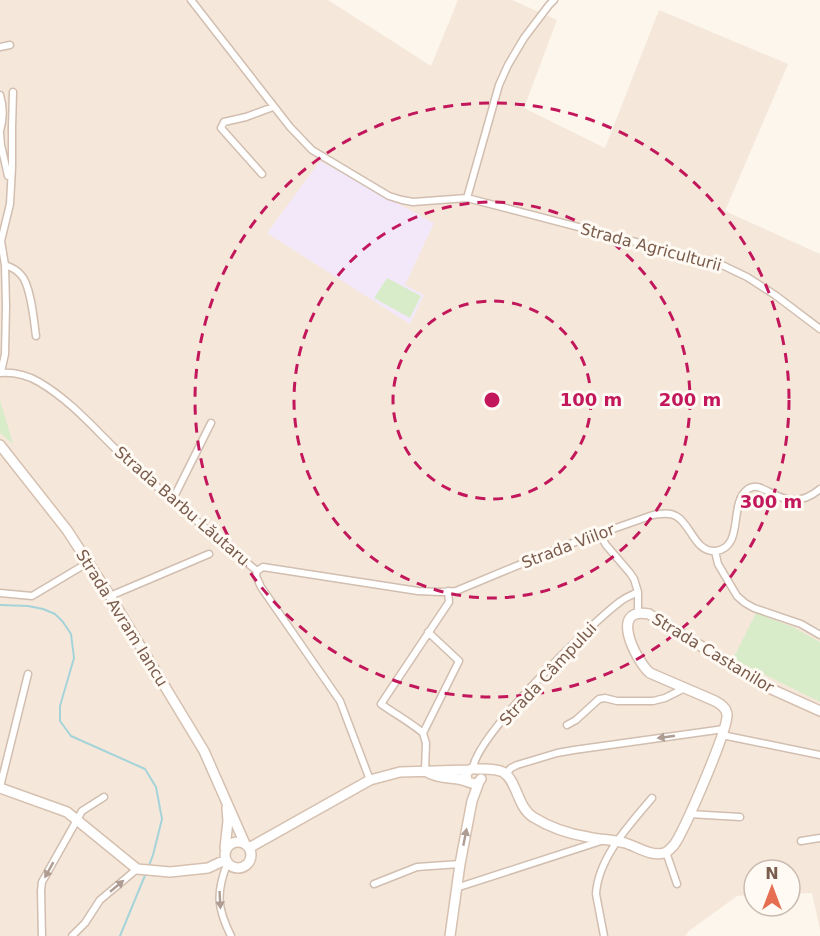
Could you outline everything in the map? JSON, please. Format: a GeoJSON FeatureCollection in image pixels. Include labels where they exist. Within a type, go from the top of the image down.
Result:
{"type":"FeatureCollection","features":[{"type":"Feature","properties":{"kind":"main road","name":"Strada Avram Iancu"},"geometry":{"type":"LineString","coordinates":[[0,445],[53,512],[110,596],[204,751],[247,846]]}},
{"type":"Feature","properties":{"kind":"main road","name":"Strada Castanilor"},"geometry":{"type":"LineString","coordinates":[[723,732],[727,719],[724,707],[650,673],[638,660],[627,633],[629,620],[638,614],[649,614],[769,688],[820,711]]}},
{"type":"Feature","properties":{"kind":"main road"},"geometry":{"type":"LineString","coordinates":[[247,846],[370,780],[400,772],[473,769],[500,771],[506,774],[522,806],[531,816],[557,829],[587,837],[617,841],[662,854],[674,844],[690,814],[723,732]]}},
{"type":"Feature","properties":{"kind":"main road"},"geometry":{"type":"LineString","coordinates":[[467,781],[466,774],[473,769]]}},
{"type":"Feature","properties":{"kind":"main road"},"geometry":{"type":"LineString","coordinates":[[450,936],[472,801],[480,781],[481,773],[473,769]]}},
{"type":"Feature","properties":{"kind":"main road"},"geometry":{"type":"LineString","coordinates":[[425,771],[439,777],[454,778],[472,784],[496,774],[506,774]]}},
{"type":"Feature","properties":{"kind":"main road"},"geometry":{"type":"LineString","coordinates":[[0,787],[67,812],[138,869],[170,872],[208,868],[226,858],[230,844],[234,842],[247,846],[251,858],[245,866],[236,868],[226,858]]}},
{"type":"Feature","properties":{"kind":"main road","name":"Strada Avram Iancu"},"geometry":{"type":"LineString","coordinates":[[226,858],[227,803]]}},
{"type":"Feature","properties":{"kind":"street","name":"Strada Agriculturii"},"geometry":{"type":"LineString","coordinates":[[191,0],[273,107],[312,150],[389,195],[413,202],[467,198],[720,264],[775,295],[820,329]]}},
{"type":"Feature","properties":{"kind":"street"},"geometry":{"type":"LineString","coordinates":[[467,198],[499,86],[508,65],[524,38],[554,0]]}},
{"type":"Feature","properties":{"kind":"street"},"geometry":{"type":"LineString","coordinates":[[0,47],[10,45]]}},
{"type":"Feature","properties":{"kind":"street"},"geometry":{"type":"LineString","coordinates":[[1,372],[5,354],[6,306],[5,265],[1,241],[10,204],[13,92]]}},
{"type":"Feature","properties":{"kind":"street"},"geometry":{"type":"LineString","coordinates":[[0,95],[3,108],[0,132],[2,160],[9,173],[8,185],[11,187]]}},
{"type":"Feature","properties":{"kind":"street"},"geometry":{"type":"LineString","coordinates":[[262,174],[221,128],[224,122],[273,107]]}},
{"type":"Feature","properties":{"kind":"street"},"geometry":{"type":"LineString","coordinates":[[5,265],[13,268],[23,277],[33,308],[36,336]]}},
{"type":"Feature","properties":{"kind":"street","name":"Strada Barbu Lăutaru"},"geometry":{"type":"LineString","coordinates":[[1,372],[28,376],[40,382],[72,406],[125,457],[256,571],[261,587],[340,700],[370,780]]}},
{"type":"Feature","properties":{"kind":"street"},"geometry":{"type":"LineString","coordinates":[[173,499],[212,423]]}},
{"type":"Feature","properties":{"kind":"street"},"geometry":{"type":"LineString","coordinates":[[820,489],[796,501],[786,500],[760,488],[753,487],[747,490],[741,498],[730,541],[724,548],[715,551],[718,564],[737,596],[745,603],[801,624],[820,635]]}},
{"type":"Feature","properties":{"kind":"street","name":"Strada Viilor"},"geometry":{"type":"LineString","coordinates":[[256,571],[263,567],[409,590],[456,591],[598,533],[653,515],[669,514],[677,516],[706,550],[715,551]]}},
{"type":"Feature","properties":{"kind":"street"},"geometry":{"type":"LineString","coordinates":[[598,533],[634,579],[638,592],[638,614]]}},
{"type":"Feature","properties":{"kind":"street"},"geometry":{"type":"LineString","coordinates":[[110,596],[209,554]]}},
{"type":"Feature","properties":{"kind":"street"},"geometry":{"type":"LineString","coordinates":[[0,593],[32,596],[89,562]]}},
{"type":"Feature","properties":{"kind":"street"},"geometry":{"type":"LineString","coordinates":[[425,771],[426,742],[423,733],[409,721],[381,704],[449,602],[448,591]]}},
{"type":"Feature","properties":{"kind":"street","name":"Strada Câmpului"},"geometry":{"type":"LineString","coordinates":[[473,769],[476,757],[519,700],[589,628],[623,599],[638,592]]}},
{"type":"Feature","properties":{"kind":"street"},"geometry":{"type":"LineString","coordinates":[[423,733],[459,661],[428,632]]}},
{"type":"Feature","properties":{"kind":"street"},"geometry":{"type":"LineString","coordinates":[[0,787],[28,674]]}},
{"type":"Feature","properties":{"kind":"street"},"geometry":{"type":"LineString","coordinates":[[567,725],[599,699],[653,701],[685,688]]}},
{"type":"Feature","properties":{"kind":"street"},"geometry":{"type":"LineString","coordinates":[[506,774],[517,765],[557,753],[723,732],[820,755]]}},
{"type":"Feature","properties":{"kind":"street"},"geometry":{"type":"LineString","coordinates":[[42,936],[41,886],[82,811],[104,797]]}},
{"type":"Feature","properties":{"kind":"street"},"geometry":{"type":"LineString","coordinates":[[604,936],[597,887],[602,872],[617,841],[652,798]]}},
{"type":"Feature","properties":{"kind":"street"},"geometry":{"type":"LineString","coordinates":[[690,814],[740,817]]}},
{"type":"Feature","properties":{"kind":"street"},"geometry":{"type":"LineString","coordinates":[[801,841],[820,838]]}},
{"type":"Feature","properties":{"kind":"street"},"geometry":{"type":"LineString","coordinates":[[456,888],[606,840]]}},
{"type":"Feature","properties":{"kind":"street"},"geometry":{"type":"LineString","coordinates":[[666,852],[676,884]]}},
{"type":"Feature","properties":{"kind":"street"},"geometry":{"type":"LineString","coordinates":[[226,858],[221,881],[220,907],[231,936]]}},
{"type":"Feature","properties":{"kind":"street"},"geometry":{"type":"LineString","coordinates":[[374,884],[417,867],[460,864]]}},
{"type":"Feature","properties":{"kind":"street"},"geometry":{"type":"LineString","coordinates":[[72,936],[100,900],[138,869]]}},
{"type":"Feature","properties":{"kind":"shaded area"},"geometry":{"type":"Polygon","coordinates":[[[0,0],[328,0],[431,66],[458,0],[512,0],[557,20],[524,108],[605,148],[659,10],[788,64],[725,211],[820,254],[820,930],[812,893],[802,893],[802,858],[742,858],[742,896],[737,896],[685,936],[0,936],[0,0]]]}},
{"type":"Feature","properties":{"kind":"shaded area"},"geometry":{"type":"Polygon","coordinates":[[[320,161],[434,223],[405,285],[424,295],[410,324],[267,233],[320,161]]]}},
{"type":"Feature","properties":{"kind":"green space"},"geometry":{"type":"Polygon","coordinates":[[[387,278],[421,296],[410,318],[374,298],[387,278]]]}},
{"type":"Feature","properties":{"kind":"green space"},"geometry":{"type":"Polygon","coordinates":[[[0,400],[13,444],[0,433],[0,400]]]}},
{"type":"Feature","properties":{"kind":"green space"},"geometry":{"type":"Polygon","coordinates":[[[756,613],[793,627],[820,642],[820,702],[733,659],[756,613]]]}},
{"type":"Feature","properties":{"kind":"waterway"},"geometry":{"type":"LineString","coordinates":[[0,605],[43,609],[55,614],[71,634],[74,658],[60,706],[60,721],[71,736],[145,769],[156,787],[162,819],[148,868]]}},
{"type":"Feature","properties":{"kind":"waterway"},"geometry":{"type":"LineString","coordinates":[[120,936],[146,873]]}}]}
